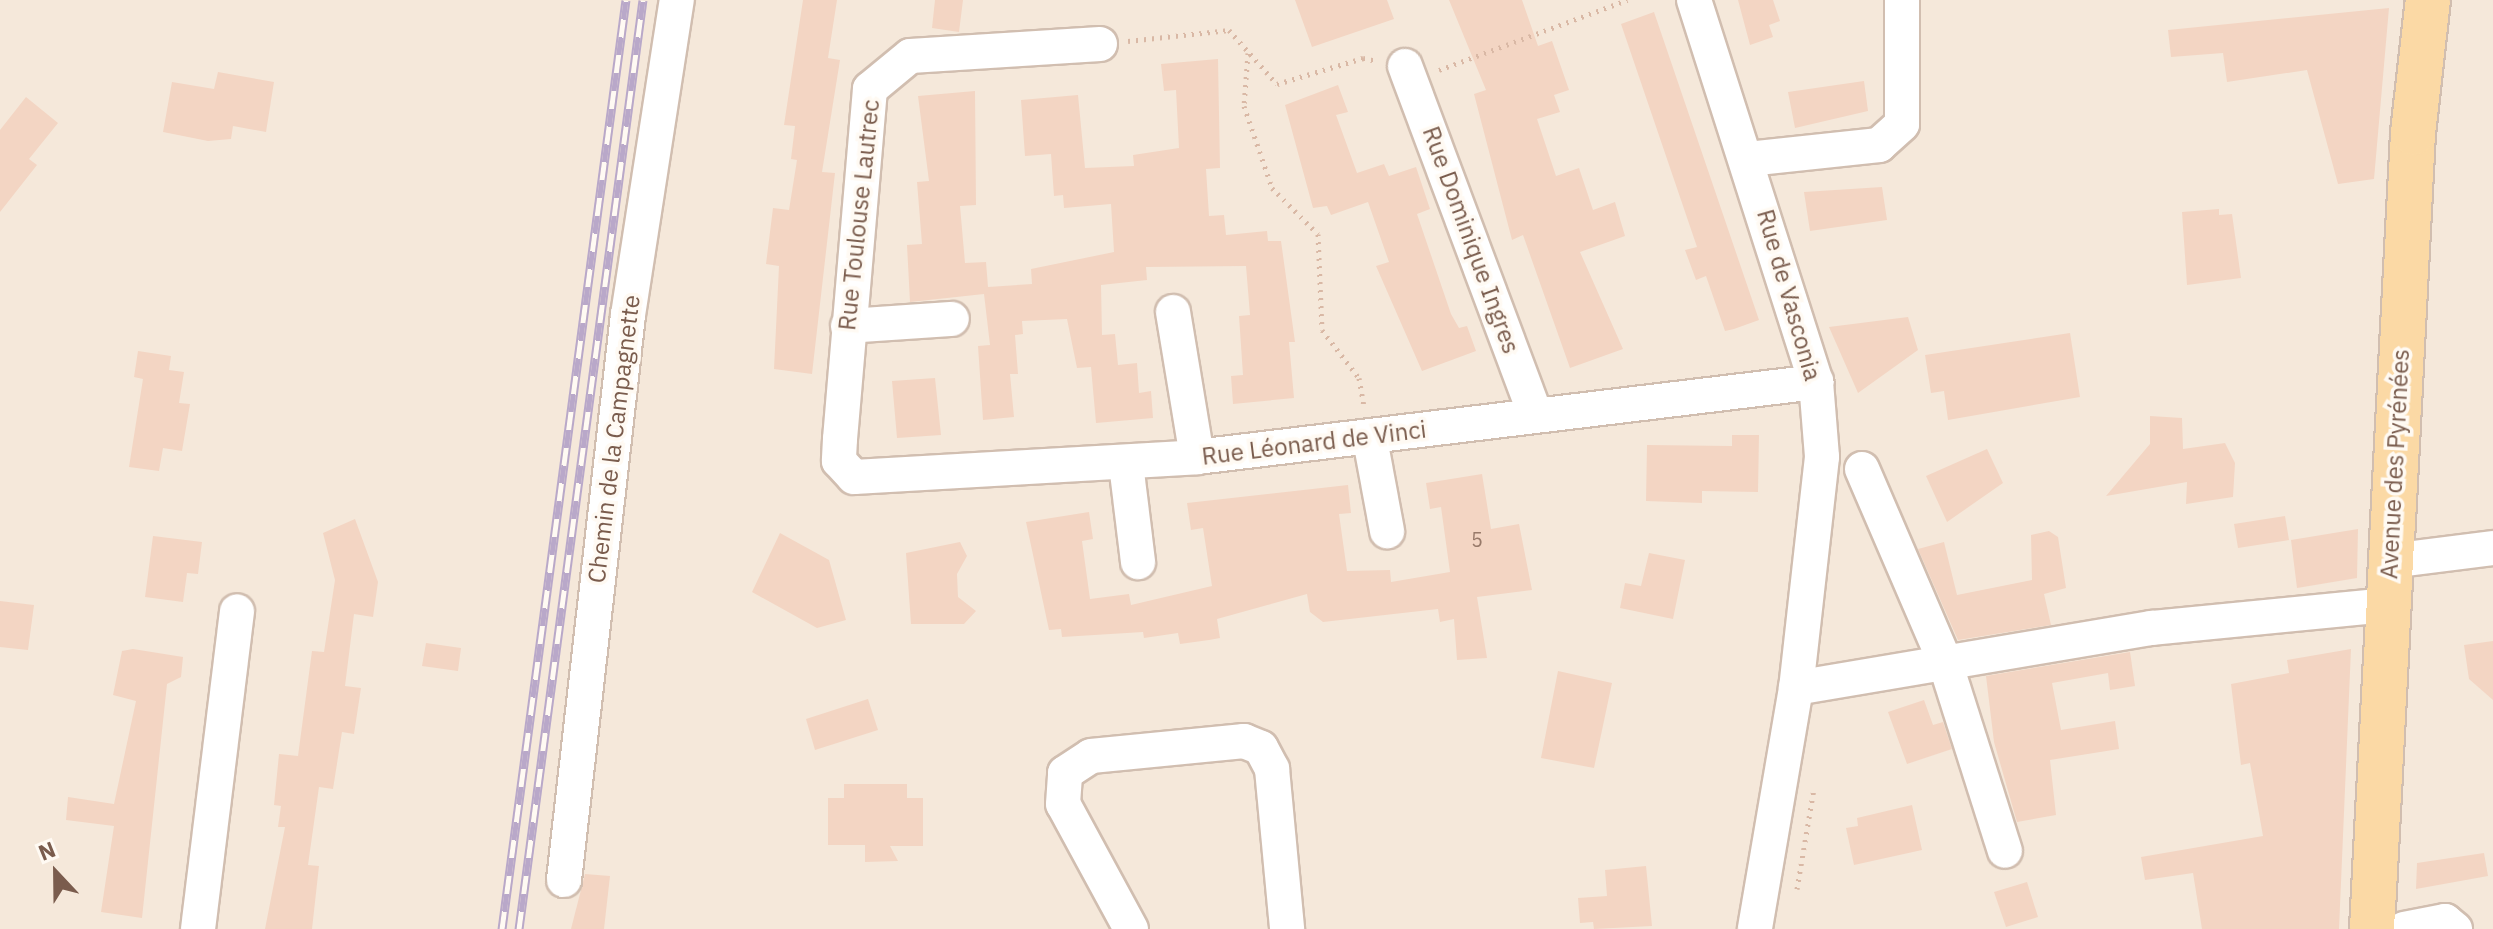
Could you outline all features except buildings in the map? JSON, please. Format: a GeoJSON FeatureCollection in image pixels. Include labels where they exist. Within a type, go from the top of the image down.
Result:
{"type":"FeatureCollection","features":[{"type":"Feature","properties":{"kind":"main road","name":"Avenue des Pyrénées"},"geometry":{"type":"LineString","coordinates":[[2372,929],[2413,133],[2428,0]]}},
{"type":"Feature","properties":{"kind":"street","name":"Chemin de la Campagnette"},"geometry":{"type":"LineString","coordinates":[[564,880],[628,315],[677,0]]}},
{"type":"Feature","properties":{"kind":"street","name":"Rue de Vasconia"},"geometry":{"type":"LineString","coordinates":[[1694,0],[1748,159],[1816,382],[1822,501],[1796,688],[1755,929]]}},
{"type":"Feature","properties":{"kind":"street"},"geometry":{"type":"LineString","coordinates":[[1748,159],[1879,145],[1902,124],[1902,0]]}},
{"type":"Feature","properties":{"kind":"street","name":"Rue Toulouse Lautrec"},"geometry":{"type":"LineString","coordinates":[[840,439],[870,89],[910,56],[1100,44]]}},
{"type":"Feature","properties":{"kind":"street","name":"Rue Dominique Ingres"},"geometry":{"type":"LineString","coordinates":[[1408,73],[1535,413]]}},
{"type":"Feature","properties":{"kind":"street"},"geometry":{"type":"LineString","coordinates":[[1173,312],[1197,457]]}},
{"type":"Feature","properties":{"kind":"street"},"geometry":{"type":"LineString","coordinates":[[848,326],[952,319]]}},
{"type":"Feature","properties":{"kind":"street","name":"Rue Léonard de Vinci"},"geometry":{"type":"LineString","coordinates":[[840,439],[839,461],[854,477],[874,481],[1126,464],[1370,439],[1535,413],[1816,382]]}},
{"type":"Feature","properties":{"kind":"street"},"geometry":{"type":"LineString","coordinates":[[1370,439],[1387,531]]}},
{"type":"Feature","properties":{"kind":"street"},"geometry":{"type":"LineString","coordinates":[[1126,464],[1138,562]]}},
{"type":"Feature","properties":{"kind":"street"},"geometry":{"type":"LineString","coordinates":[[1862,469],[1945,662],[2005,851]]}},
{"type":"Feature","properties":{"kind":"street"},"geometry":{"type":"LineString","coordinates":[[2390,561],[2493,548]]}},
{"type":"Feature","properties":{"kind":"street"},"geometry":{"type":"LineString","coordinates":[[1796,688],[2152,628],[2387,605]]}},
{"type":"Feature","properties":{"kind":"street"},"geometry":{"type":"LineString","coordinates":[[198,929],[237,611]]}},
{"type":"Feature","properties":{"kind":"street"},"geometry":{"type":"LineString","coordinates":[[1131,929],[1063,804],[1065,773],[1091,756],[1244,741],[1261,748],[1272,769],[1287,929]]}},
{"type":"Feature","properties":{"kind":"street"},"geometry":{"type":"LineString","coordinates":[[2404,929],[2445,921],[2455,929]]}},
{"type":"Feature","properties":{"kind":"path"},"geometry":{"type":"LineString","coordinates":[[1100,44],[1229,30],[1277,84],[1363,58],[1408,73],[1627,0]]}},
{"type":"Feature","properties":{"kind":"path"},"geometry":{"type":"LineString","coordinates":[[1248,53],[1244,106],[1272,188],[1318,234],[1322,330],[1359,378],[1370,439]]}},
{"type":"Feature","properties":{"kind":"shaded area"},"geometry":{"type":"Polygon","coordinates":[[[0,0],[2493,0],[2493,929],[0,929],[0,0]]]}},
{"type":"Feature","properties":{"kind":"railway"},"geometry":{"type":"LineString","coordinates":[[502,929],[626,0]]}},
{"type":"Feature","properties":{"kind":"railway"},"geometry":{"type":"LineString","coordinates":[[519,929],[643,0]]}}]}
